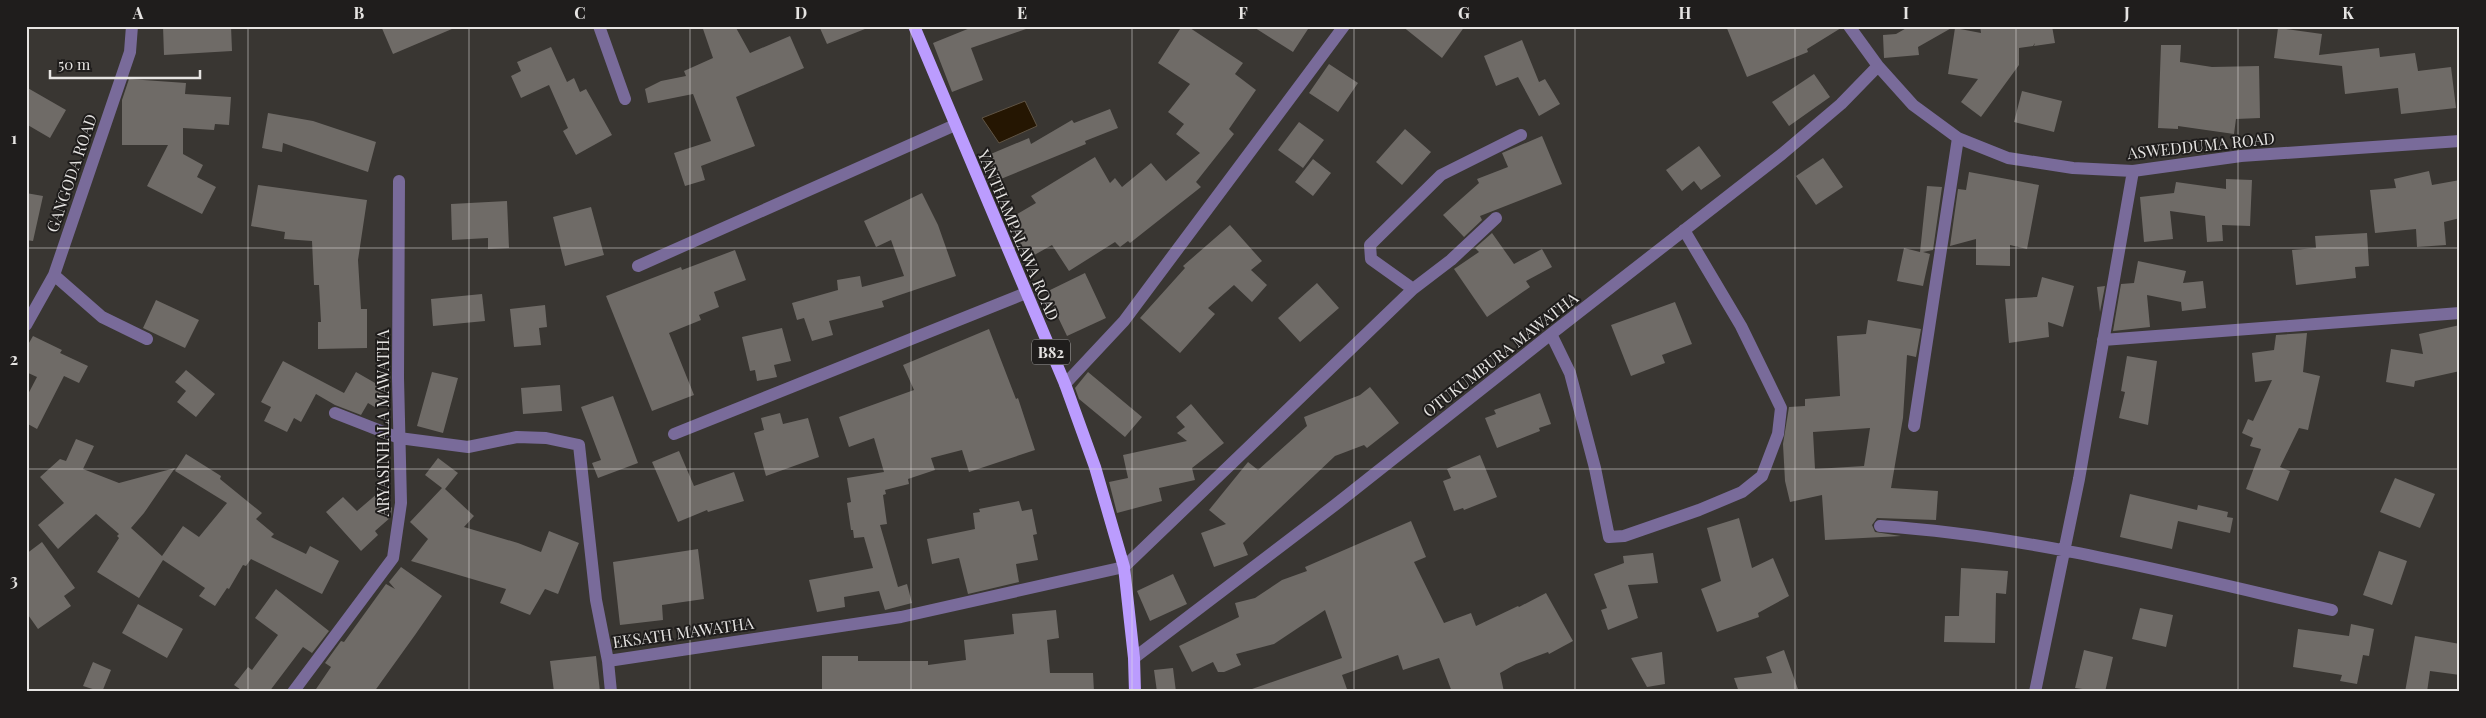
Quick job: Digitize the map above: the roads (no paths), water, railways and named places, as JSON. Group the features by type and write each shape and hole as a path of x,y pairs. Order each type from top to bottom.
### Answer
{"main road":[{"name":"YANTHAMPALAWA ROAD","path":"914,26 1065,384 1095,467 1124,567 1134,658 1135,692"}],"street":[{"name":"GANGODA ROAD","path":"26,325 54,275 130,52 132,26"},
{"path":"599,26 625,100"},
{"path":"1065,384 1124,321 1344,26"},
{"name":"ASWEDDUMA ROAD","path":"1849,26 1878,66 1913,105 1958,138 2008,158 2073,168 2133,171 2241,156 2460,141"},
{"name":"OTUKUMBURA MAWATHA","path":"1134,658 1335,506 1782,154 1841,104 1878,66"},
{"path":"638,266 955,125"},
{"path":"1413,289 1371,259 1370,245 1441,175 1522,135"},
{"path":"1914,426 1958,138"},
{"path":"2035,692 2064,550 2133,171"},
{"name":"ARYASINHALA MAWATHA","path":"294,692 394,558 402,504 399,438 399,181"},
{"path":"1124,567 1413,289 1451,260 1496,218"},
{"path":"1551,334 1570,373 1595,468 1609,537 1624,536 1699,510 1742,492 1762,476 1778,434 1781,408 1741,326 1684,230"},
{"path":"54,275 102,317 147,339"},
{"path":"674,434 1026,293"},
{"path":"2102,340 2460,313"},
{"path":"335,413 399,438"},
{"name":"EKSATH MAWATHA","path":"399,438 468,446 527,437 546,438 578,445 596,600 608,661 901,618 1124,567"},
{"path":"1880,526 1928,529 2064,550 2332,610"},
{"path":"608,661 611,692"}]}
